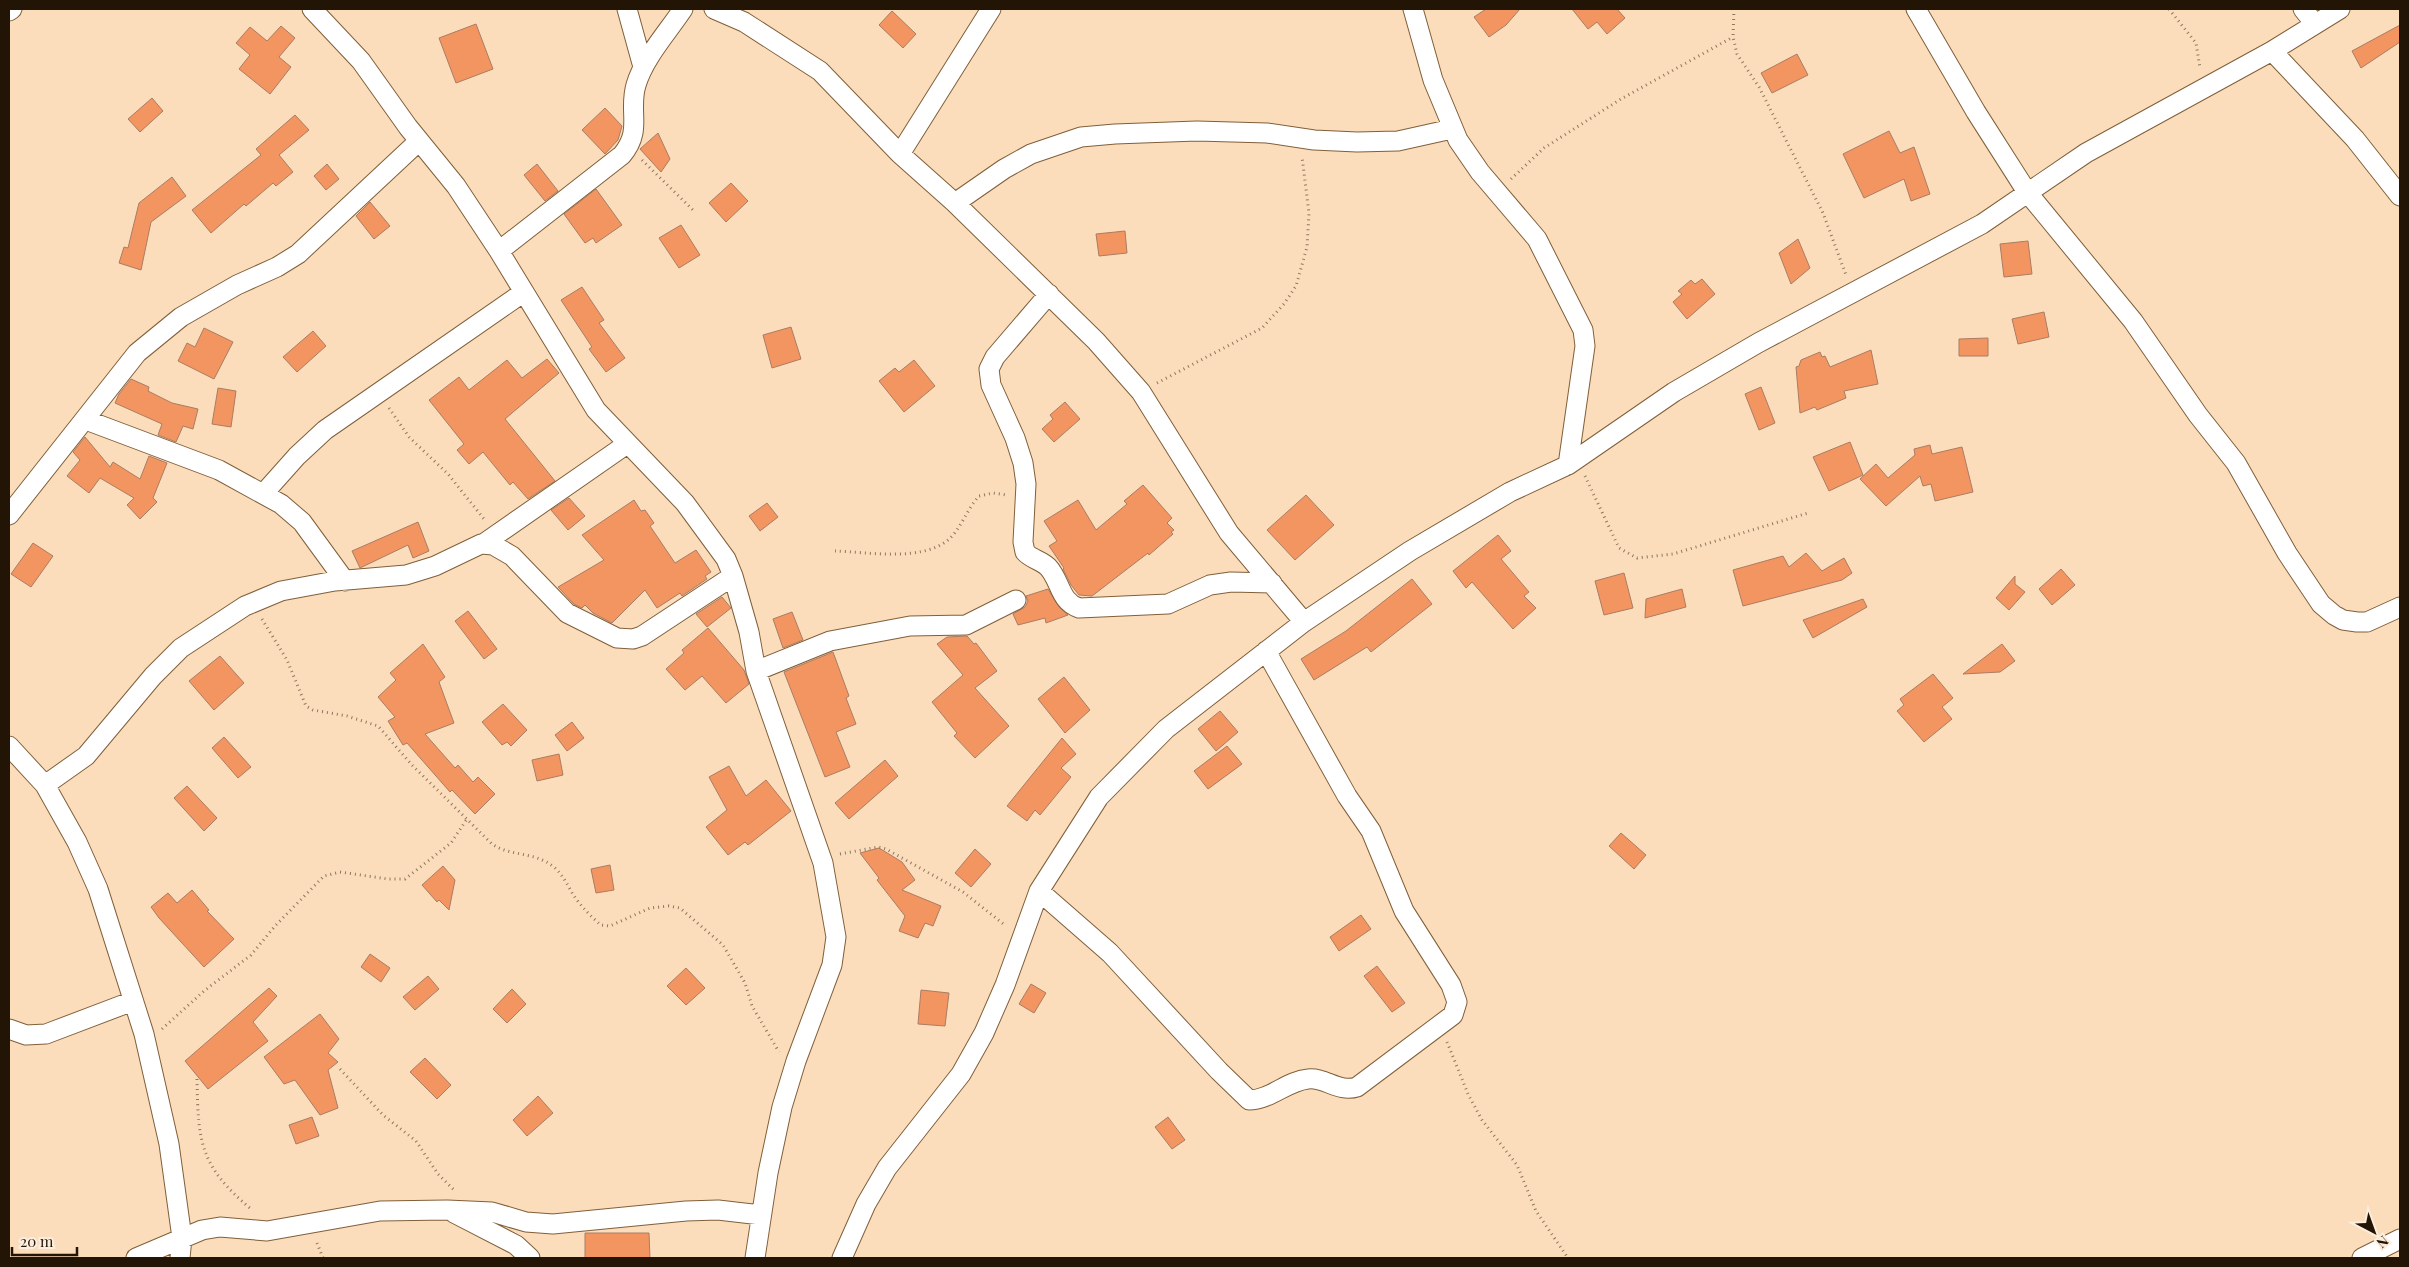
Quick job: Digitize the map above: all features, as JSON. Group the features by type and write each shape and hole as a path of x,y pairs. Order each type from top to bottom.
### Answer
{"street":[{"path":"312,9 361,61 419,140 456,186 499,251 596,410 685,503 706,528 726,559 733,576 749,632 756,671 821,858 832,906 836,937 832,966 792,1074 782,1107 754,1258"},
{"path":"627,9 643,67"},
{"path":"499,251 622,155 629,147 635,130 634,96 643,67 683,9"},
{"path":"714,9 744,22 820,71 900,154 955,203 1049,294 1142,392 1229,533 1304,622"},
{"path":"900,154 991,9"},
{"path":"1413,9 1434,80 1452,129 1480,172 1537,239 1583,330 1585,346 1573,462"},
{"path":"1916,9 1976,112 2027,192 2134,321 2198,415 2236,463 2287,553 2326,610 2343,620 2367,622 2400,606"},
{"path":"2303,9 2315,24"},
{"path":"842,1258 866,1204 887,1168 961,1074 979,1041 1005,985 1020,938 1039,890 1100,797 1124,770 1166,729 1304,622 1410,551 1510,492 1573,462 1674,392 1758,343 1982,224 2086,153 2272,51 2340,9"},
{"path":"2272,51 2355,139 2400,196"},
{"path":"955,203 1004,169 1031,154 1082,137 1115,134 1197,132 1267,133 1303,139 1357,142 1398,141 1452,129"},
{"path":"9,515 86,420 137,352 182,317 237,285 276,267 298,254 419,140"},
{"path":"264,494 297,456 325,430 524,292"},
{"path":"1049,294 995,357 989,369 991,385 1015,438 1023,464 1026,484 1023,542 1025,552 1047,566 1063,596 1073,606 1079,608 1168,604 1210,585 1231,582 1272,583"},
{"path":"86,420 219,470 264,494 302,522 345,581"},
{"path":"45,785 86,756 167,660 196,637 253,603 281,591 345,581 406,575 435,566 490,540 627,444"},
{"path":"490,540 493,545 512,556 567,613 624,639 642,636 733,576"},
{"path":"756,671 830,641 910,626 966,625 1016,600"},
{"path":"1039,890 1110,952 1219,1072 1250,1100 1262,1098 1308,1079 1343,1089 1357,1087 1454,1015 1457,1002 1451,985 1404,911 1371,831 1347,796 1266,652"},
{"path":"9,746 45,785 77,842 98,889 146,1043 169,1144 182,1238 180,1258"},
{"path":"9,1029 26,1035 46,1034 133,1001"},
{"path":"136,1258 202,1230 220,1227 255,1231 277,1230 361,1212 447,1210 492,1212 526,1222 553,1224 694,1211 718,1210 761,1215"},
{"path":"447,1210 516,1245 530,1258"},
{"path":"2362,1258 2400,1239"}],"path":[{"path":"1734,9 1733,37 1737,54 1758,87 1823,213 1853,294"},
{"path":"2169,9 2196,43 2203,89"},
{"path":"1497,192 1544,148 1621,99 1733,37"},
{"path":"1142,392 1181,369 1262,328 1288,298 1302,270 1307,247 1309,213 1302,162 1303,139"},
{"path":"629,147 695,212"},
{"path":"378,393 409,437 448,474 490,540"},
{"path":"1573,462 1619,548 1637,558 1673,554 1808,513"},
{"path":"835,551 896,554 923,552 948,540 979,496 993,493 1025,500"},
{"path":"253,603 287,660 306,706 313,710 346,716 378,726 412,765 496,847 529,854 554,867 575,896 601,925 610,926 650,908 670,906 680,908 723,945 745,983 752,1006 792,1074"},
{"path":"146,1043 204,991 251,955 275,926 324,876 340,872 388,879 405,878 451,843 467,819"},
{"path":"821,858 878,846 886,849 963,892 1020,938"},
{"path":"1441,1026 1468,1094 1482,1120 1516,1165 1536,1211 1568,1258"},
{"path":"340,1069 383,1115 416,1141 438,1174 474,1211"},
{"path":"197,1079 198,1118 203,1147 210,1165 249,1207 277,1230"}],"building":[{"path":"1486,9 1520,9 1506,25 1489,37 1474,17"},
{"path":"1572,9 1617,9 1625,18 1607,34 1597,22 1588,29"},
{"path":"892,11 916,34 903,48 879,25"},
{"path":"476,24 493,69 456,83 439,38"},
{"path":"2400,25 2400,42 2361,68 2352,51"},
{"path":"281,26 295,38 279,57 291,67 270,94 239,69 250,55 236,43 250,27 267,41"},
{"path":"1797,54 1808,75 1772,93 1761,73"},
{"path":"152,98 163,111 140,132 128,119"},
{"path":"605,108 622,126 618,140 605,154 582,130"},
{"path":"295,115 309,130 279,155 293,172 276,186 273,183 246,206 244,204 211,233 192,210 261,155 256,149"},
{"path":"1889,131 1900,153 1914,147 1930,194 1911,201 1904,179 1864,198 1843,154"},
{"path":"658,133 670,159 661,172 640,149"},
{"path":"327,164 339,179 326,190 314,176"},
{"path":"537,164 558,191 545,201 524,175"},
{"path":"172,177 186,196 151,222 141,270 119,263 124,247 128,248 139,203"},
{"path":"731,183 748,201 726,222 709,203"},
{"path":"596,189 622,225 596,243 593,238 585,243 564,214"},
{"path":"370,202 390,226 374,239 356,216"},
{"path":"681,225 700,255 679,268 659,238"},
{"path":"1125,231 1127,253 1099,256 1096,234"},
{"path":"1798,239 1810,268 1791,284 1779,253"},
{"path":"2028,241 2032,274 2004,277 2000,244"},
{"path":"1702,279 1715,294 1687,319 1673,302 1682,294 1678,291 1691,280 1695,284"},
{"path":"582,287 604,320 599,323 625,358 606,372 589,349 592,347 561,300"},
{"path":"2044,312 2049,337 2018,344 2012,319"},
{"path":"791,327 801,359 772,368 763,335"},
{"path":"204,328 233,342 214,379 178,361 187,343 195,347"},
{"path":"313,331 326,346 297,372 283,357"},
{"path":"1988,338 1988,356 1959,356 1959,339"},
{"path":"1871,350 1878,384 1844,391 1846,398 1817,410 1815,407 1800,413 1796,367 1799,366 1801,360 1820,352 1822,357 1825,356 1830,367"},
{"path":"547,359 559,373 505,419 555,481 528,499 513,482 510,485 483,452 469,464 457,450 464,444 429,400 459,377 469,390 507,360 522,378"},
{"path":"914,360 935,386 904,412 879,381 895,368 899,372"},
{"path":"131,379 149,387 148,391 172,403 198,409 193,429 183,426 176,442 158,435 162,424 115,403 119,394"},
{"path":"1761,387 1775,423 1759,430 1745,394"},
{"path":"218,388 236,391 231,427 212,424"},
{"path":"1065,402 1080,419 1054,442 1042,429 1053,419 1050,415"},
{"path":"85,437 110,467 113,462 140,479 149,456 167,463 153,498 157,502 140,519 127,505 134,498 100,478 89,493 67,476 80,460 73,452"},
{"path":"1850,442 1863,475 1829,491 1813,457"},
{"path":"1930,445 1932,454 1962,447 1973,492 1935,501 1931,484 1923,486 1920,476 1886,506 1860,479 1876,464 1888,478 1915,455 1914,449"},
{"path":"1143,485 1172,518 1167,523 1174,530 1171,532 1173,534 1149,555 1148,553 1092,596 1079,595 1071,585 1064,568 1049,546 1057,541 1044,521 1078,500 1096,530 1127,504 1124,501"},
{"path":"1306,495 1334,525 1295,560 1267,530"},
{"path":"569,498 585,516 568,530 551,510"},
{"path":"634,500 641,511 645,510 654,523 650,526 675,563 696,550 711,572 705,576 707,579 682,596 680,593 657,608 645,590 612,623 593,613 585,605 582,608 574,604 558,587 604,560 582,535"},
{"path":"767,503 778,517 760,531 749,516"},
{"path":"418,522 429,551 413,558 408,545 360,568 352,551"},
{"path":"1498,535 1511,551 1501,559 1529,592 1524,596 1536,608 1513,629 1472,582 1466,588 1453,571"},
{"path":"33,543 53,556 31,587 11,574"},
{"path":"1806,553 1822,571 1844,558 1852,573 1842,580 1743,606 1733,570 1783,556 1789,567"},
{"path":"2061,569 2075,585 2052,605 2039,589"},
{"path":"1624,573 1633,608 1604,615 1595,581"},
{"path":"2015,576 2015,584 2025,592 2009,610 1996,598"},
{"path":"1412,579 1432,604 1371,652 1367,647 1314,680 1301,659 1346,631"},
{"path":"1048,589 1059,607 1068,615 1046,623 1045,618 1018,625 1013,614 1025,607 1028,601 1026,596"},
{"path":"1682,589 1686,607 1645,618 1646,599"},
{"path":"722,597 731,608 707,627 696,614"},
{"path":"1863,599 1867,607 1813,638 1803,620"},
{"path":"468,611 497,649 484,659 455,621"},
{"path":"792,612 803,640 783,648 773,619"},
{"path":"708,628 744,670 749,684 726,703 702,676 685,690 666,669 684,653 682,650"},
{"path":"967,636 974,644 976,643 997,671 975,688 1009,726 975,758 954,736 957,733 932,702 963,675 937,644 947,637"},
{"path":"423,644 445,677 439,682 454,723 425,734 455,768 458,765 473,782 478,777 495,794 475,814 452,790 450,792 407,743 403,745 388,721 395,717 378,697 396,680 390,673"},
{"path":"2002,644 2015,661 2000,672 1963,674"},
{"path":"833,652 849,696 846,698 856,724 836,732 850,767 825,777 784,672"},
{"path":"220,656 244,683 214,710 189,681"},
{"path":"1933,674 1953,698 1942,707 1952,719 1924,742 1897,711 1904,705 1900,699"},
{"path":"1064,677 1090,710 1065,733 1038,699"},
{"path":"503,704 527,730 511,746 507,742 502,745 482,722"},
{"path":"1220,711 1238,732 1216,751 1198,729"},
{"path":"572,722 584,738 567,751 555,735"},
{"path":"224,737 251,767 238,778 212,748"},
{"path":"1062,738 1076,754 1061,768 1071,777 1040,815 1035,810 1027,821 1007,806"},
{"path":"1227,746 1242,764 1208,789 1194,771"},
{"path":"559,754 563,775 537,781 532,760"},
{"path":"885,760 898,776 849,819 835,803"},
{"path":"729,766 746,796 766,780 791,811 748,845 745,842 728,855 706,827 727,810 709,777"},
{"path":"187,786 217,818 204,831 174,798"},
{"path":"1621,833 1646,855 1634,869 1609,846"},
{"path":"879,848 902,862 915,880 902,890 941,906 933,926 925,923 918,938 899,931 905,916 877,880 879,878 860,853"},
{"path":"975,849 991,864 971,887 955,873"},
{"path":"610,865 614,890 596,893 591,869"},
{"path":"443,866 455,880 449,910 439,900 437,902 422,885"},
{"path":"192,890 209,910 207,911 234,939 204,967 151,907 168,893 177,903"},
{"path":"1361,915 1371,929 1339,951 1330,937"},
{"path":"370,954 390,968 381,982 361,967"},
{"path":"1377,966 1405,1003 1392,1012 1364,976"},
{"path":"686,968 705,988 686,1005 667,986"},
{"path":"428,976 439,989 415,1010 403,997"},
{"path":"1031,984 1046,993 1034,1013 1019,1004"},
{"path":"269,988 277,996 253,1022 268,1041 208,1089 185,1061"},
{"path":"512,989 526,1004 507,1023 493,1009"},
{"path":"921,990 949,993 945,1026 918,1024"},
{"path":"320,1014 339,1039 328,1053 338,1062 328,1070 338,1108 320,1115 295,1080 284,1084 264,1057"},
{"path":"425,1058 451,1085 437,1099 410,1072"},
{"path":"538,1096 553,1113 527,1136 513,1120"},
{"path":"312,1117 319,1136 296,1144 289,1125"},
{"path":"1168,1117 1185,1140 1172,1149 1155,1127"},
{"path":"585,1233 649,1233 650,1258 585,1258"}]}
